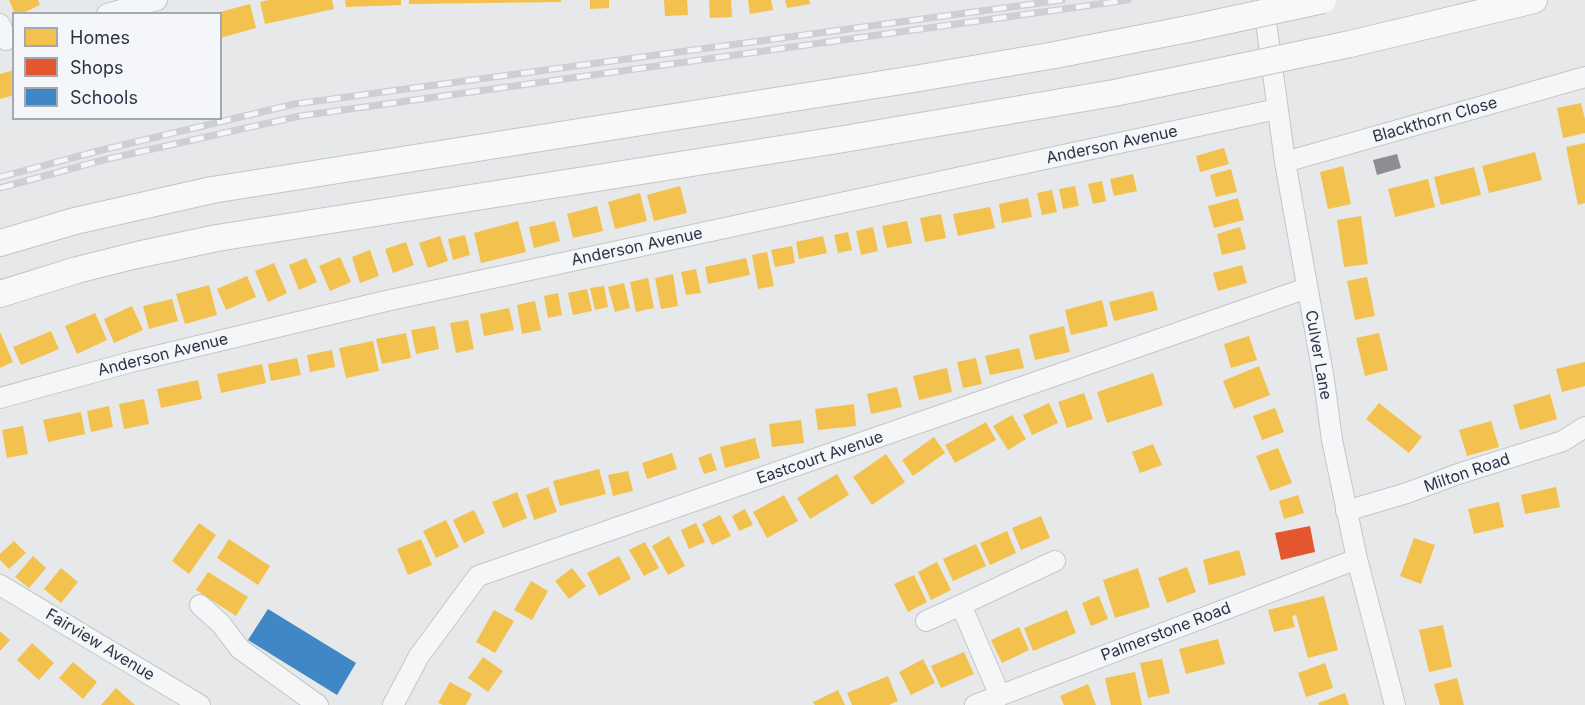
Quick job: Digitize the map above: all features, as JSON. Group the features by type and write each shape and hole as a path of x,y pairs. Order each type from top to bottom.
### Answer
{"main road":[{"path":"0,243 115,211 212,190 1055,55 1323,0"},
{"path":"0,294 107,262 217,238 1071,101 1350,44 1534,0"}],"street":[{"path":"114,12 157,0"},
{"name":"Culver Lane","path":"1263,0 1285,162 1324,380 1332,440 1357,559 1395,705"},
{"name":"Blackthorn Close","path":"1285,162 1585,77"},
{"name":"Anderson Avenue","path":"0,398 131,362 386,301 1277,109"},
{"name":"Eastcourt Avenue","path":"393,705 419,656 478,576 1307,288"},
{"name":"Milton Road","path":"1346,511 1563,441 1585,427"},
{"name":"Palmerstone Road","path":"975,705 1357,559"},
{"path":"926,621 1055,561"},
{"name":"Fairview Avenue","path":"0,585 200,705"},
{"path":"200,605 225,629 240,649 318,705"},
{"path":"961,605 1000,696"}],"building: Homes":[{"path":"9,0 38,0 40,5 25,12 14,12"},
{"path":"332,0 334,9 265,24 260,2"},
{"path":"345,0 401,0 401,5 346,7"},
{"path":"409,0 561,0 561,2 409,4"},
{"path":"590,0 609,0 609,8 590,9"},
{"path":"664,0 687,0 688,15 665,16"},
{"path":"709,0 731,0 732,17 710,18"},
{"path":"748,0 771,0 773,10 750,14"},
{"path":"785,0 809,0 810,4 787,8"},
{"path":"250,4 256,28 222,37 222,12 220,12"},
{"path":"12,71 12,96 0,99 0,74"},
{"path":"1581,103 1585,119 1585,133 1563,138 1557,108"},
{"path":"1585,143 1585,203 1578,205 1566,147"},
{"path":"1224,148 1229,164 1200,172 1196,156"},
{"path":"1535,152 1542,180 1489,193 1482,166"},
{"path":"1343,166 1351,204 1328,209 1320,172"},
{"path":"1474,167 1481,195 1441,205 1434,177"},
{"path":"1231,169 1237,192 1216,197 1210,175"},
{"path":"1133,174 1137,191 1114,196 1110,179"},
{"path":"1428,179 1435,207 1395,217 1388,189"},
{"path":"1102,181 1106,201 1093,204 1088,184"},
{"path":"680,186 687,213 654,221 647,195"},
{"path":"1075,186 1079,206 1063,209 1059,189"},
{"path":"1052,190 1057,212 1042,215 1037,193"},
{"path":"640,193 647,221 615,229 608,202"},
{"path":"1028,198 1032,217 1002,223 999,204"},
{"path":"1238,198 1244,220 1214,228 1208,206"},
{"path":"597,206 603,231 573,238 567,214"},
{"path":"990,207 995,228 958,236 953,214"},
{"path":"941,214 946,238 925,242 920,218"},
{"path":"1361,216 1368,264 1344,267 1337,220"},
{"path":"518,221 526,252 481,263 474,233"},
{"path":"555,221 560,241 534,248 529,227"},
{"path":"907,221 912,243 887,248 882,226"},
{"path":"873,227 878,251 861,255 856,231"},
{"path":"1240,227 1246,249 1222,255 1217,234"},
{"path":"848,232 852,250 838,253 834,235"},
{"path":"465,235 470,255 453,260 448,239"},
{"path":"440,236 448,261 428,268 419,243"},
{"path":"823,236 827,253 799,259 796,242"},
{"path":"406,242 414,265 393,273 385,249"},
{"path":"792,246 795,263 775,267 771,250"},
{"path":"370,250 379,276 360,283 352,257"},
{"path":"767,252 774,286 758,289 752,255"},
{"path":"340,257 351,282 330,291 319,266"},
{"path":"306,258 317,282 299,290 289,265"},
{"path":"746,258 750,275 708,284 705,267"},
{"path":"274,263 287,293 268,302 255,271"},
{"path":"1242,265 1247,283 1218,291 1213,273"},
{"path":"696,269 701,293 686,295 681,272"},
{"path":"673,274 678,306 661,309 655,278"},
{"path":"247,276 256,297 226,310 217,289"},
{"path":"1367,277 1375,316 1355,320 1347,281"},
{"path":"648,278 654,308 636,312 630,282"},
{"path":"624,283 630,308 615,312 608,287"},
{"path":"209,285 217,315 185,324 176,294"},
{"path":"604,286 608,307 595,310 590,288"},
{"path":"587,289 592,311 573,315 568,293"},
{"path":"1153,291 1158,310 1114,321 1109,302"},
{"path":"558,293 562,315 548,318 544,296"},
{"path":"172,299 178,321 149,329 143,306"},
{"path":"1102,300 1108,326 1071,335 1065,310"},
{"path":"535,301 541,330 522,334 517,305"},
{"path":"132,306 143,330 114,343 104,319"},
{"path":"509,308 514,330 484,336 480,314"},
{"path":"95,313 107,340 77,354 65,326"},
{"path":"468,320 474,349 456,353 450,323"},
{"path":"435,326 439,349 416,354 411,330"},
{"path":"1064,326 1070,352 1035,360 1029,335"},
{"path":"51,331 59,349 21,365 13,347"},
{"path":"0,332 13,362 0,368"},
{"path":"406,333 411,358 382,364 376,339"},
{"path":"1379,333 1388,370 1365,376 1356,338"},
{"path":"1249,336 1257,360 1231,368 1224,344"},
{"path":"373,341 379,371 346,378 339,348"},
{"path":"1019,348 1024,368 990,375 985,356"},
{"path":"332,350 335,367 310,372 307,355"},
{"path":"297,358 301,375 271,381 268,364"},
{"path":"976,358 982,384 963,388 957,362"},
{"path":"1585,362 1585,386 1562,392 1556,369"},
{"path":"262,364 266,383 221,393 217,374"},
{"path":"1259,366 1270,395 1234,409 1223,381"},
{"path":"947,368 952,392 919,400 913,376"},
{"path":"1153,373 1163,405 1107,423 1097,392"},
{"path":"198,380 202,399 161,408 157,389"},
{"path":"897,387 902,407 871,414 867,394"},
{"path":"1084,393 1093,419 1067,428 1058,402"},
{"path":"1550,394 1557,419 1520,430 1513,405"},
{"path":"144,399 149,424 124,429 119,404"},
{"path":"1049,403 1058,423 1032,435 1023,415"},
{"path":"1379,403 1422,437 1409,453 1366,419"},
{"path":"854,404 856,426 818,430 815,409"},
{"path":"109,406 113,427 91,432 87,411"},
{"path":"1275,408 1284,432 1262,440 1253,416"},
{"path":"81,412 85,434 48,442 43,420"},
{"path":"1012,415 1026,439 1008,450 993,426"},
{"path":"801,420 804,443 772,447 769,424"},
{"path":"1491,421 1499,447 1467,456 1459,430"},
{"path":"986,422 996,440 955,463 945,445"},
{"path":"23,426 28,454 7,458 2,430"},
{"path":"934,437 945,453 913,476 902,460"},
{"path":"755,438 760,458 725,468 720,447"},
{"path":"1153,444 1162,465 1140,473 1132,452"},
{"path":"1278,448 1292,483 1270,491 1256,456"},
{"path":"672,453 677,469 647,479 642,463"},
{"path":"711,453 717,470 704,474 698,458"},
{"path":"886,454 905,482 872,505 853,477"},
{"path":"599,469 606,494 560,506 553,481"},
{"path":"628,471 633,491 613,496 608,475"},
{"path":"837,474 849,495 810,519 797,498"},
{"path":"548,487 557,512 534,520 526,495"},
{"path":"1556,487 1560,507 1525,514 1521,495"},
{"path":"517,492 527,518 503,528 492,502"},
{"path":"784,495 798,521 767,538 753,512"},
{"path":"1298,495 1304,513 1284,519 1279,501"},
{"path":"1499,502 1504,527 1474,534 1468,509"},
{"path":"745,509 753,525 739,531 732,516"},
{"path":"474,510 485,533 464,543 453,520"},
{"path":"720,515 731,536 712,545 702,524"},
{"path":"1041,516 1050,538 1021,550 1012,528"},
{"path":"446,520 459,547 436,558 423,531"},
{"path":"199,523 216,535 189,574 172,561"},
{"path":"696,523 705,542 689,549 681,530"},
{"path":"1007,531 1016,553 990,565 980,543"},
{"path":"669,536 685,566 668,575 652,546"},
{"path":"1414,538 1435,545 1421,584 1400,576"},
{"path":"229,539 270,566 258,585 217,558"},
{"path":"421,539 432,565 408,575 397,549"},
{"path":"14,541 26,553 9,569 0,560 0,554"},
{"path":"645,542 659,568 644,576 629,550"},
{"path":"976,544 986,566 953,581 943,559"},
{"path":"1239,550 1246,575 1209,585 1203,560"},
{"path":"33,556 46,568 29,588 15,577"},
{"path":"619,556 631,579 599,596 587,573"},
{"path":"937,562 951,590 931,600 918,572"},
{"path":"1187,567 1196,592 1167,603 1158,578"},
{"path":"61,568 78,582 61,603 44,589"},
{"path":"572,568 586,586 569,599 555,581"},
{"path":"1138,568 1150,607 1115,618 1103,580"},
{"path":"208,572 248,597 236,616 196,590"},
{"path":"914,575 927,602 908,612 894,584"},
{"path":"531,581 548,591 532,620 514,610"},
{"path":"1099,596 1108,619 1091,626 1082,603"},
{"path":"1324,596 1338,650 1308,658 1296,615 1292,616 1295,627 1274,632 1268,610"},
{"path":"494,610 514,621 495,653 476,642"},
{"path":"1067,610 1076,633 1033,651 1024,628"},
{"path":"1443,625 1452,667 1429,672 1419,630"},
{"path":"1019,627 1029,650 1002,663 991,640"},
{"path":"0,631 10,640 0,651"},
{"path":"1218,639 1225,664 1186,674 1179,649"},
{"path":"32,643 54,663 39,680 17,660"},
{"path":"964,652 974,674 941,688 931,666"},
{"path":"483,657 503,671 488,692 468,678"},
{"path":"923,659 935,683 911,695 899,672"},
{"path":"1162,659 1170,693 1148,698 1140,663"},
{"path":"73,662 97,682 83,699 59,678"},
{"path":"1325,663 1333,688 1306,697 1298,673"},
{"path":"1135,672 1142,705 1111,705 1105,678"},
{"path":"888,676 898,701 889,705 852,705 847,693"},
{"path":"1457,678 1464,705 1440,705 1434,684"},
{"path":"450,682 472,694 466,705 438,703"},
{"path":"1088,684 1096,705 1064,705 1060,696"},
{"path":"116,688 127,698 135,705 101,705"},
{"path":"838,690 845,705 815,705 813,702"},
{"path":"1345,693 1349,705 1319,705 1318,703"}],"building: Shops":[{"path":"1310,526 1315,552 1281,560 1275,533"}],"building: Schools":[{"path":"268,609 356,663 337,695 248,640"}],"building: Industry":[{"path":"1397,154 1401,168 1377,175 1373,160"}],"railway":[{"path":"0,177 295,104 1062,0"},
{"path":"0,188 103,160 300,116 1128,0"}]}
